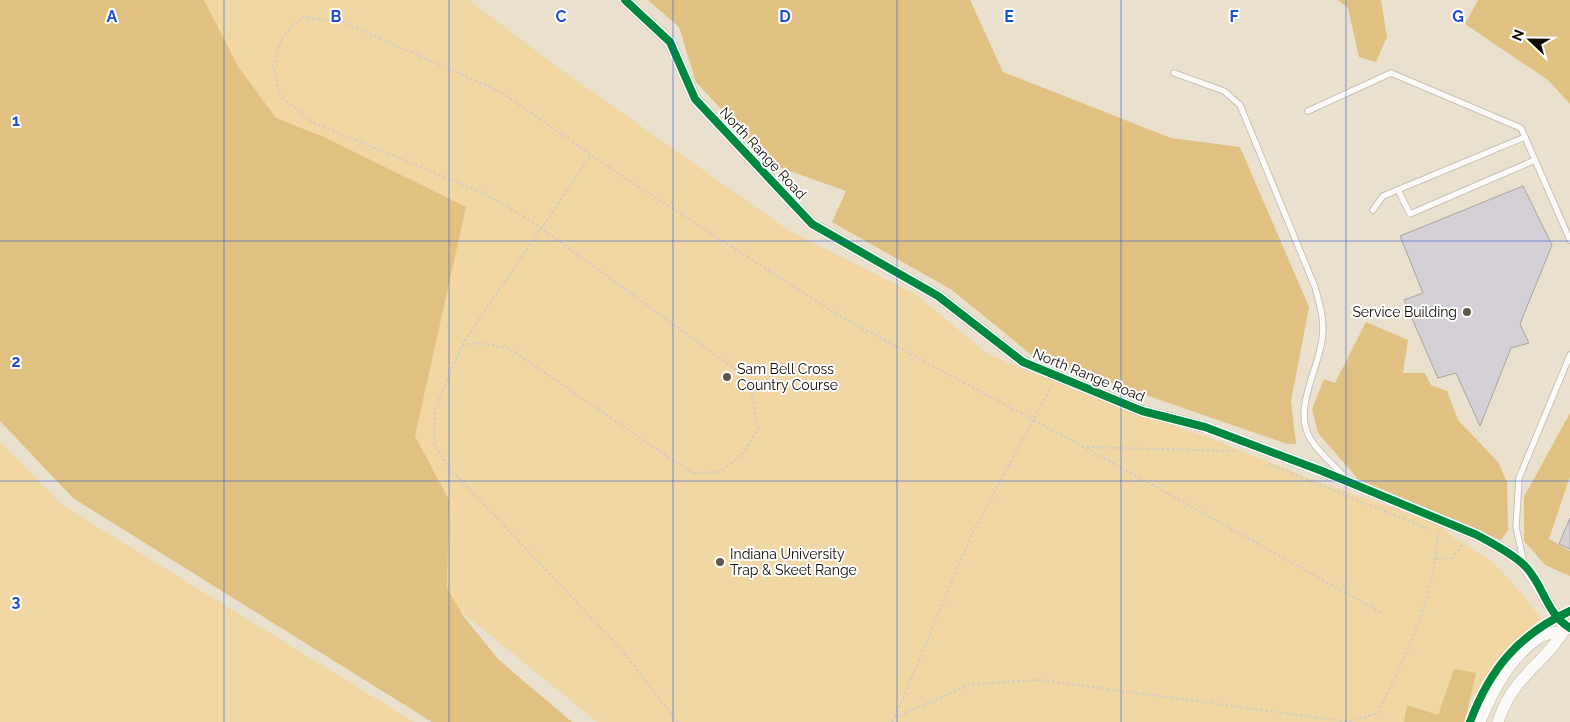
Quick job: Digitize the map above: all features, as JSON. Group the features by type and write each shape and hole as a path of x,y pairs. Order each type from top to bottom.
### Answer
{"street":[{"name":"North Range Road","path":"625,0 670,42 696,99 812,224 938,296 1023,362 1142,411 1205,427 1352,484 1472,534 1500,548 1525,566 1557,618 1568,629"},
{"path":"1480,722 1501,678 1520,657 1541,637 1568,629"},
{"path":"1498,722 1516,684 1553,648 1568,629"}],"lane":[{"path":"1174,73 1224,91 1240,105 1315,287 1323,318 1322,340 1317,365 1305,406 1306,426 1311,439 1352,484"},
{"path":"1308,111 1392,73 1521,128 1570,240"},
{"path":"1373,210 1383,196 1525,137"},
{"path":"1398,190 1410,214 1535,160"},
{"path":"1525,566 1516,527 1519,478 1570,355"}],"path":[{"path":"462,345 480,343 508,348 692,473 720,472 743,453 758,429 752,394 739,372 541,228 483,193 312,122 280,96 273,66 282,37 302,17 343,22 501,92 591,155 836,314 1084,447 1384,614"},
{"path":"591,155 462,345 435,410 434,445 453,472 620,648 678,722"},
{"path":"892,722 971,536 1057,376"},
{"path":"1084,447 1236,451"},
{"path":"894,718 971,684 1041,680 1349,722 1378,713 1414,639 1436,559 1438,532 1264,462"},
{"path":"1436,559 1452,558 1472,534"}],"shaded area":[{"path":"0,0 204,0 239,68 276,118 326,138 466,207 415,436 449,500 447,588 464,617 499,660 572,722 432,722 73,498 0,421"},
{"name":"Sam Bell Cross Country Course","path":"195,0 469,0 556,66 788,230 915,294 988,354 1029,372 1065,383 1158,421 1205,436 1306,477 1438,524 1495,565 1541,618 1499,659 1461,714 1460,722 597,722 431,587 259,115"},
{"path":"648,0 970,0 1003,72 1171,138 1240,147 1309,307 1291,401 1296,444 1287,444 1033,356 952,290 832,222 846,191 773,165 696,82 679,27"},
{"path":"1338,0 1381,0 1387,37 1376,62 1359,57 1348,8"},
{"path":"1478,0 1570,0 1570,104 1548,80 1465,24"},
{"path":"1366,322 1408,340 1403,373 1425,373 1431,385 1447,391 1458,420 1498,462 1507,482 1508,530 1501,540 1358,479 1318,433 1312,409 1324,379 1335,383"},
{"path":"1570,413 1570,476 1549,539 1570,551 1570,576 1545,565 1524,541 1524,497"},
{"path":"0,441 62,505 414,722 0,722"},
{"path":"1454,669 1476,673 1465,722 1404,722 1407,705 1438,715"}],"building":[{"name":"Service Building","path":"1523,186 1552,245 1520,324 1529,343 1511,348 1480,426 1456,373 1438,378 1404,300 1423,293 1400,236"},
{"path":"1570,518 1570,549 1559,544"}],"cycle path":[{"path":"625,0 670,42 695,99 812,224 938,296 1023,362 1142,411 1205,427 1322,471 1477,535 1519,560 1536,580 1555,615 1570,628"},
{"path":"1470,722 1487,686 1508,656 1535,631 1570,611"}],"place":[{"name":"Service Building","path":"1467,312"},
{"name":"Sam Bell Cross Country Course","path":"727,377"},
{"name":"Indiana University Trap & Skeet Range","path":"720,562"}]}
